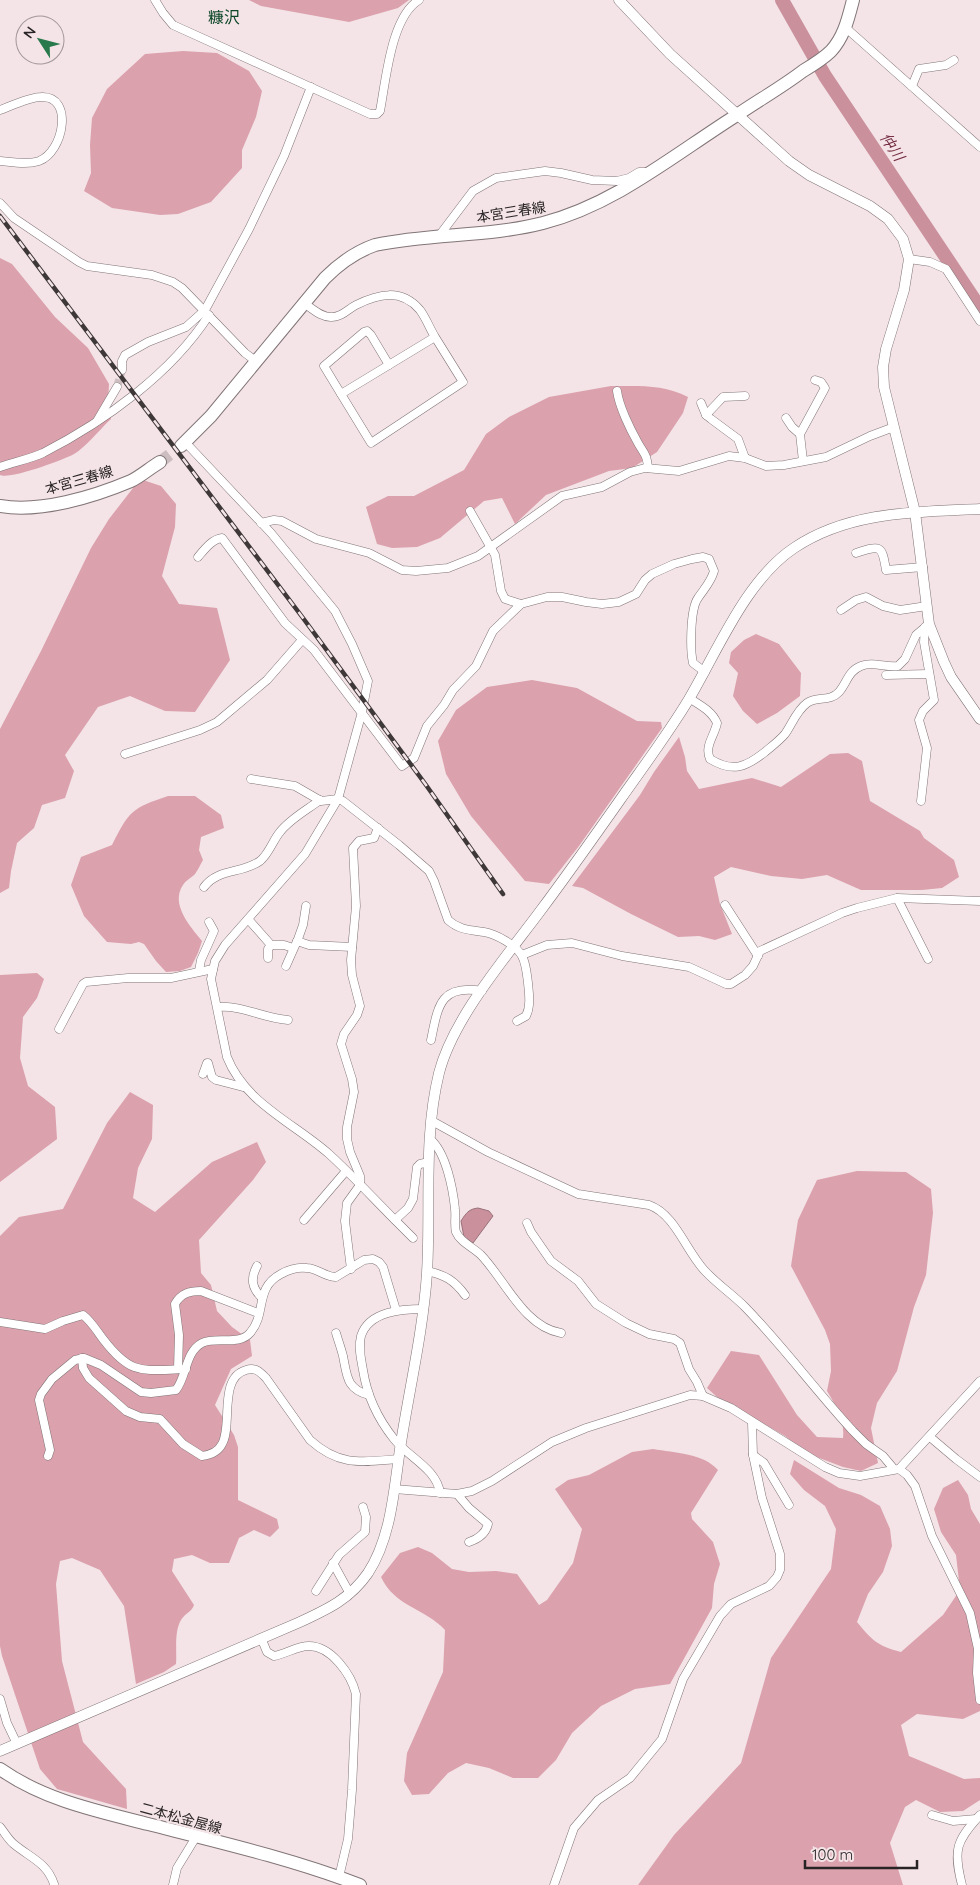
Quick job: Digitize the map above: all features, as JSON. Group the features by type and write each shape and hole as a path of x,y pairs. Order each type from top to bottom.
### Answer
{"main road":[{"name":"本宮三春線","path":"184,445 257,362 333,269 342,261 364,249 387,242 527,226 586,209 649,173 826,56 846,28 853,0"},
{"name":"本宮三春線","path":"0,506 18,508 39,507 82,498 132,480 160,462"},
{"name":"二本松金屋線","path":"0,1769 41,1794 78,1806 339,1877 360,1885"}],"street":[{"path":"154,0 173,25 370,114 377,114 380,111 398,26 409,9 419,0"},
{"path":"619,0 670,54 789,161 809,175 870,206 888,219 902,238 909,259 904,290 886,348 883,367 884,387 915,512 927,606 927,625 924,642 934,700 919,720 927,748 921,800"},
{"path":"846,28 980,148"},
{"path":"912,86 919,69 946,65 954,60"},
{"path":"0,467 43,453 96,423 145,386 200,330 284,156 311,87"},
{"path":"0,110 41,96 55,101 59,106 62,119 59,139 54,149 40,161 28,163 0,161"},
{"path":"439,236 473,191 496,178 545,172 592,180 617,181 629,178 639,172 649,173"},
{"path":"0,203 14,218 87,266 143,272 162,278 182,288 257,362"},
{"path":"909,259 930,262 946,270 980,321"},
{"path":"305,304 320,315 334,317 340,316 354,306 380,294 408,300 420,310 463,382 371,443 324,366 366,331 371,335 389,365"},
{"path":"122,370 122,361 125,355 148,342 186,327 207,313"},
{"path":"341,394 436,337"},
{"path":"803,461 800,434 825,388 821,382 815,380"},
{"path":"96,423 117,387"},
{"path":"617,391 619,405 639,445 645,451 648,458 648,468"},
{"path":"706,415 723,397 745,396"},
{"path":"701,403 706,415 738,439 745,458"},
{"path":"786,418 800,434"},
{"path":"261,523 274,520 282,521 316,539 369,553 402,570 416,571 448,568 478,556 562,496 602,487 630,472 648,468 679,471 729,456 745,458 766,466 784,465 826,457 894,427"},
{"path":"184,445 261,523 335,611 368,682 362,712 338,799 305,854 220,951 213,969 211,978 228,1057 231,1067 243,1086 273,1112 328,1153 413,1238"},
{"path":"0,1751 262,1640 332,1607 350,1594 368,1572 376,1559 389,1517 419,1344 427,1271 429,1162 432,1121 438,1077 457,1029 482,991 653,753 705,672 746,600 769,569 792,550 817,534 872,516 980,509"},
{"path":"470,511 497,560 501,591 505,599 521,604"},
{"path":"198,557 217,538 222,538 285,623 311,646 402,766 414,758 427,726 444,706 453,690 476,666 494,631 521,604 547,597 562,597 602,604 619,602 636,594 645,580 652,574 674,564 703,557 709,559 714,571 708,584 697,599 690,638 693,663 705,672"},
{"path":"856,553 872,548 880,549 884,552 886,570 923,568"},
{"path":"841,610 856,600 866,597 883,606 900,610 927,606"},
{"path":"689,698 710,713 717,723 708,746 710,759 728,767 748,765 779,741 808,702 833,697 839,692 847,677 860,666 875,664 887,667 898,666 905,659 916,634 927,625"},
{"path":"927,625 951,677 980,720"},
{"path":"125,754 200,730 217,722 267,680 302,640"},
{"path":"886,675 929,674"},
{"path":"251,779 295,786 320,800 338,799 378,828 428,871 434,881 448,920 469,930 492,934 506,941 522,955 528,981 530,1004 526,1016 517,1021"},
{"path":"204,887 217,875 260,862 281,830 320,800"},
{"path":"351,1269 344,1221 347,1203 360,1185 360,1176 347,1139 347,1128 354,1092 341,1044 344,1034 357,1015 360,1006 352,975 352,947 356,906 353,848 359,841 370,840 376,836 378,828"},
{"path":"522,955 547,945 572,943 622,956 689,967 726,984 731,984 745,975 763,950 842,913 897,898 980,901"},
{"path":"897,898 928,959"},
{"path":"725,905 758,956"},
{"path":"286,966 303,925 306,906"},
{"path":"248,919 271,945 309,944 352,947"},
{"path":"199,971 201,960 214,931 209,922"},
{"path":"268,958 268,950 271,945"},
{"path":"59,1029 83,984 86,982 128,978 172,978 213,969"},
{"path":"431,1040 436,1014 443,998 449,994 469,989 482,991"},
{"path":"218,1007 231,1006 272,1018 288,1020"},
{"path":"203,1074 208,1062 212,1077 216,1080 243,1086"},
{"path":"432,1121 488,1152 578,1194 649,1205 659,1210 676,1228 689,1251 704,1270 745,1307 853,1432 896,1469 907,1475 915,1486 932,1536 970,1613 978,1649 977,1673 980,1700"},
{"path":"430,1139 435,1143 443,1156 454,1202 458,1237 482,1256 528,1314 540,1325 562,1334"},
{"path":"395,1220 408,1208 413,1199 417,1167 420,1164 429,1162"},
{"path":"304,1220 346,1172"},
{"path":"527,1223 551,1261 578,1281 596,1304 626,1323 649,1334 680,1343 689,1369 698,1382 703,1396"},
{"path":"0,1322 44,1329 82,1315 89,1320 116,1355 132,1366 154,1371 182,1369 201,1344 212,1340 242,1339 254,1327 266,1285 272,1278 291,1269 308,1267 330,1277 339,1276 373,1258 383,1267 396,1310"},
{"path":"257,1266 252,1277 254,1289 262,1298"},
{"path":"427,1271 447,1276 458,1285 465,1295"},
{"path":"48,1456 50,1450 40,1405 41,1394 64,1368 75,1360 82,1358 101,1364 138,1391 144,1393 176,1390 182,1383 182,1369 175,1304 182,1295 187,1292 201,1291 258,1313"},
{"path":"424,1309 396,1310 382,1315 372,1322 362,1335 360,1355 368,1395 385,1426 400,1446 436,1478 440,1493"},
{"path":"336,1333 348,1378 357,1391 368,1395"},
{"path":"82,1358 83,1368 89,1378 126,1411 140,1417 162,1420 183,1444 202,1456 212,1454 221,1446 226,1433 227,1400 230,1387 240,1373 252,1369 258,1370 266,1378 310,1440 319,1447 347,1461 399,1459"},
{"path":"394,1489 457,1494 472,1491 552,1442 586,1428 683,1396 696,1395 703,1396 730,1408 825,1468 839,1473 860,1476 882,1473 896,1469 930,1437 980,1381"},
{"path":"554,1885 574,1828 598,1800 630,1778 662,1739 683,1679 720,1616 731,1604 769,1586 780,1570 780,1554 762,1498 753,1455 752,1422"},
{"path":"930,1437 980,1477"},
{"path":"753,1455 764,1463 789,1506"},
{"path":"457,1494 469,1508 488,1524 480,1537 470,1542"},
{"path":"316,1591 333,1563 346,1547 365,1532 366,1517 364,1507"},
{"path":"333,1563 350,1594"},
{"path":"262,1640 267,1652 274,1656 308,1646 324,1649 339,1663 354,1686 356,1694 352,1790 348,1839 339,1877"},
{"path":"0,1699 7,1723 17,1744"},
{"path":"932,1815 953,1822 978,1817"},
{"path":"962,1885 958,1868 958,1845 963,1834 978,1817"},
{"path":"0,1827 14,1845 46,1868 54,1884"},
{"path":"173,1885 177,1868 196,1837"}],"shaded area":[{"path":"249,0 409,0 398,8 349,22 261,6"},
{"path":"183,51 217,53 249,71 262,91 256,117 242,150 242,168 211,202 178,214 160,215 112,208 84,191 91,173 90,145 92,118 107,89 145,54"},
{"path":"0,258 12,264 55,317 88,348 109,384 108,402 111,419 88,443 74,454 36,469 5,476 0,475"},
{"path":"611,386 660,388 688,397 683,413 657,452 632,468 609,471 546,495 515,524 502,498 484,501 440,538 417,547 392,548 377,544 366,507 388,496 414,496 464,470 486,434 509,417 549,397"},
{"path":"140,479 161,486 176,504 175,527 162,576 179,604 217,608 230,660 195,712 165,711 130,696 98,707 65,755 74,771 65,798 42,805 34,828 17,843 9,888 0,893 0,729 41,651 91,548 109,519"},
{"path":"756,634 779,644 801,673 800,696 777,713 757,724 743,711 733,696 738,673 729,663 731,652 744,640"},
{"path":"532,680 577,688 637,721 661,722 662,728 579,846 549,884 525,881 471,816 446,774 438,741 456,710 487,687"},
{"path":"679,737 687,771 699,789 752,778 781,787 830,754 848,753 862,761 870,801 920,831 924,838 954,860 959,877 942,888 922,890 861,890 827,875 802,879 771,876 731,867 714,877 720,904 732,934 715,940 699,936 678,937 583,888 572,886 640,795"},
{"path":"168,796 195,796 221,815 224,828 201,837 199,850 203,860 195,874 184,883 180,892 179,900 183,914 202,941 198,953 191,967 180,971 166,972 144,944 139,942 131,944 107,942 84,916 71,885 81,857 112,845 133,812 146,804"},
{"path":"37,973 44,979 37,998 23,1017 20,1058 28,1086 55,1107 57,1139 0,1182 0,975"},
{"path":"130,1092 153,1105 152,1139 138,1168 133,1198 155,1212 212,1162 257,1142 266,1162 253,1180 199,1240 201,1273 211,1285 217,1311 232,1327 250,1340 252,1356 231,1369 215,1405 234,1435 238,1447 238,1500 277,1519 279,1528 270,1537 254,1530 239,1538 229,1563 210,1563 192,1555 174,1559 172,1571 194,1605 179,1625 176,1664 164,1672 136,1684 124,1606 100,1570 72,1558 60,1561 56,1584 62,1661 83,1742 126,1789 127,1809 57,1789 40,1769 2,1656 0,1646 0,1236 19,1217 63,1209 107,1123"},
{"path":"857,1171 906,1172 931,1189 933,1213 926,1275 914,1307 897,1371 877,1403 871,1428 878,1463 861,1471 843,1467 814,1456 785,1436 717,1397 707,1388 731,1351 759,1355 797,1415 817,1437 843,1438 841,1419 827,1391 831,1371 830,1344 825,1330 791,1266 798,1220 817,1180"},
{"path":"478,1208 489,1211 493,1216 473,1243 464,1237 461,1221 468,1212"},
{"path":"653,1449 697,1457 712,1464 718,1470 691,1513 692,1519 713,1542 720,1564 714,1584 712,1608 670,1684 635,1689 601,1706 572,1733 556,1760 538,1778 513,1778 489,1768 466,1763 448,1773 429,1794 412,1795 404,1781 407,1753 443,1672 445,1630 429,1617 394,1595 381,1577 400,1553 418,1547 432,1553 452,1569 469,1572 496,1571 517,1574 539,1605 547,1600 573,1563 582,1529 555,1489 568,1480 589,1475 632,1452"},
{"path":"794,1460 839,1488 861,1495 880,1506 890,1529 892,1546 883,1572 868,1594 857,1622 876,1642 901,1652 943,1615 960,1590 956,1555 941,1532 934,1509 943,1488 958,1480 968,1495 971,1509 980,1524 980,1711 963,1719 917,1714 901,1725 909,1756 964,1779 980,1778 980,1800 963,1811 940,1812 916,1800 905,1807 890,1843 903,1885 638,1885 674,1835 741,1763 771,1658 831,1569 836,1529 825,1506 804,1490 790,1474"}],"waterway":[{"name":"仲川","path":"782,0 825,76 980,308"}],"tunnel":[{"path":"117,387 122,370"},
{"path":"160,462 181,446"}],"railway":[{"path":"0,216 303,618 426,785 503,894"}],"district":[{"name":"糠沢","path":"224,17"}]}
